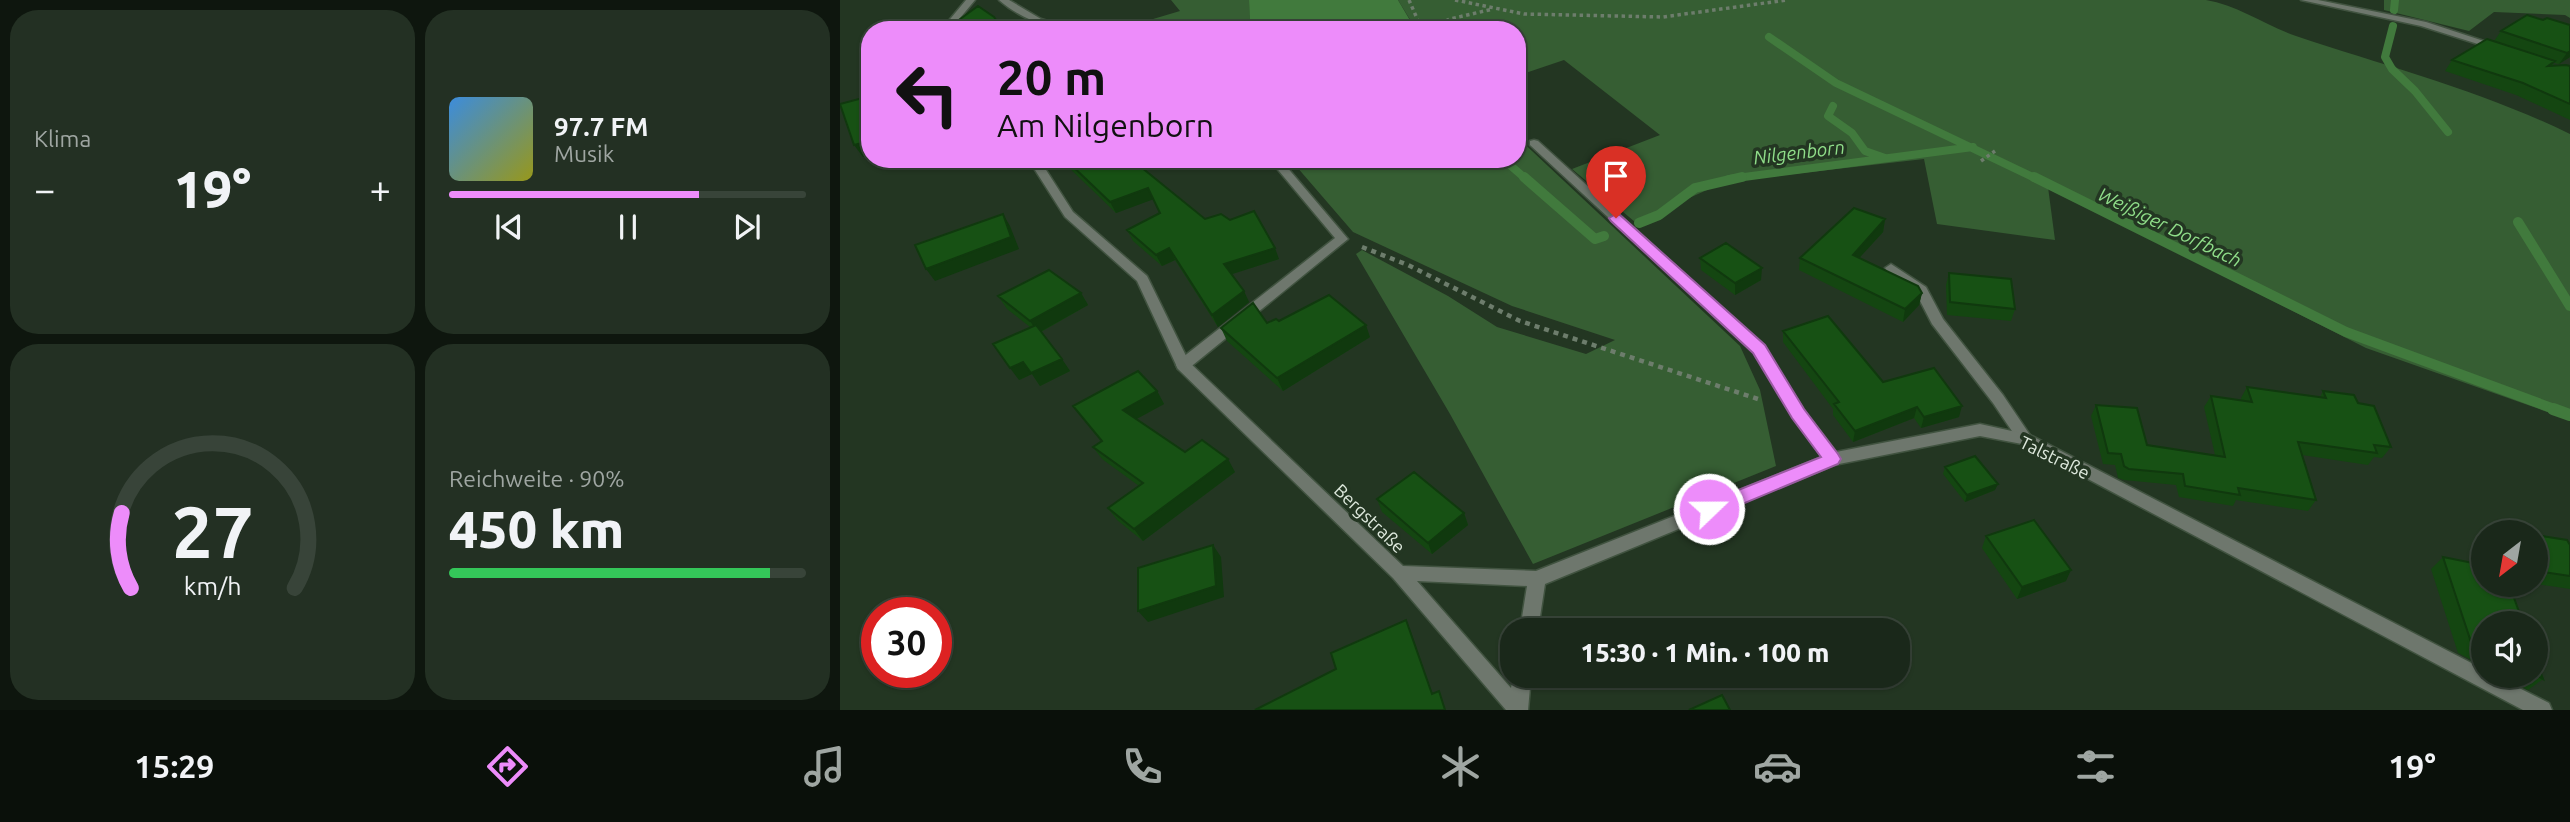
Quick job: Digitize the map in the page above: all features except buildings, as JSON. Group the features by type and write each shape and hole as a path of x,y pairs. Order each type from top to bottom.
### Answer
{"street":[{"path":"953,21 971,0"},
{"path":"1003,0 1038,21"},
{"path":"2305,0 2423,24 2512,52"},
{"path":"1534,144 1759,349 1798,413 1832,459"},
{"name":"Bergstraße","path":"1039,168 1069,214 1142,279 1183,366 1399,573 1517,710"},
{"path":"1183,366 1342,239 1282,168"},
{"path":"1891,268 1921,290 1937,321 1998,399 2025,439"},
{"name":"Talstraße","path":"1399,573 1537,579 1832,459 1980,430 2025,439 2542,710"},
{"path":"1531,618 1537,579"},
{"path":"1517,710 1520,688"}],"path":[{"path":"1409,0 1418,21"},
{"path":"1455,0 1524,14 1663,17 1787,0"},
{"path":"1446,21 1497,9"},
{"path":"1981,161 1995,151"},
{"path":"1342,239 1408,265 1520,321 1718,384 1798,413"}],"shaded area":[{"path":"1171,0 1249,0 1250,21 1146,21 1180,11"},
{"path":"1249,0 1398,0 1410,21 1250,21"},
{"path":"1398,0 2206,0 2229,6 2285,32 2469,92 2570,134 2570,420 2366,348 2048,187 2055,240 1937,224 1924,159 1725,182 1635,222 1572,169 1660,135 1564,60 1526,73 1526,21 1411,21"},
{"path":"2384,0 2570,0 2570,18 2565,15 2494,12 2469,31 2384,10"},
{"path":"1526,145 1740,346 1760,390 1776,466 1533,564 1450,414 1356,254 1362,250 1448,296 1497,327 1586,354 1615,340 1512,306 1353,232 1298,168 1526,168"}],"waterway":[{"path":"2394,10 2395,0"},
{"path":"2393,26 2385,57 2392,69 2415,91 2448,132"},
{"name":"Weißiger Dorfbach","path":"1769,37 1836,83 1971,147"},
{"path":"1833,106 1828,116 1852,133 1865,151 1885,158"},
{"name":"Nilgenborn","path":"1739,178 1971,147"},
{"name":"Weißiger Dorfbach","path":"1971,147 2037,179"},
{"name":"Nilgenborn","path":"1513,168 1526,179"},
{"name":"Nilgenborn","path":"1524,177 1595,239 1604,236"},
{"name":"Weißiger Dorfbach","path":"2034,177 2346,332 2557,410"},
{"name":"Nilgenborn","path":"1639,223 1659,215 1695,188 1739,178"},
{"name":"Nilgenborn","path":"1729,179 1739,178"},
{"path":"2518,222 2570,306"},
{"name":"Weißiger Dorfbach","path":"2553,409 2570,415"}],"route":[{"path":"1616,218 1759,349 1798,413 1832,459 1709,509"}]}
